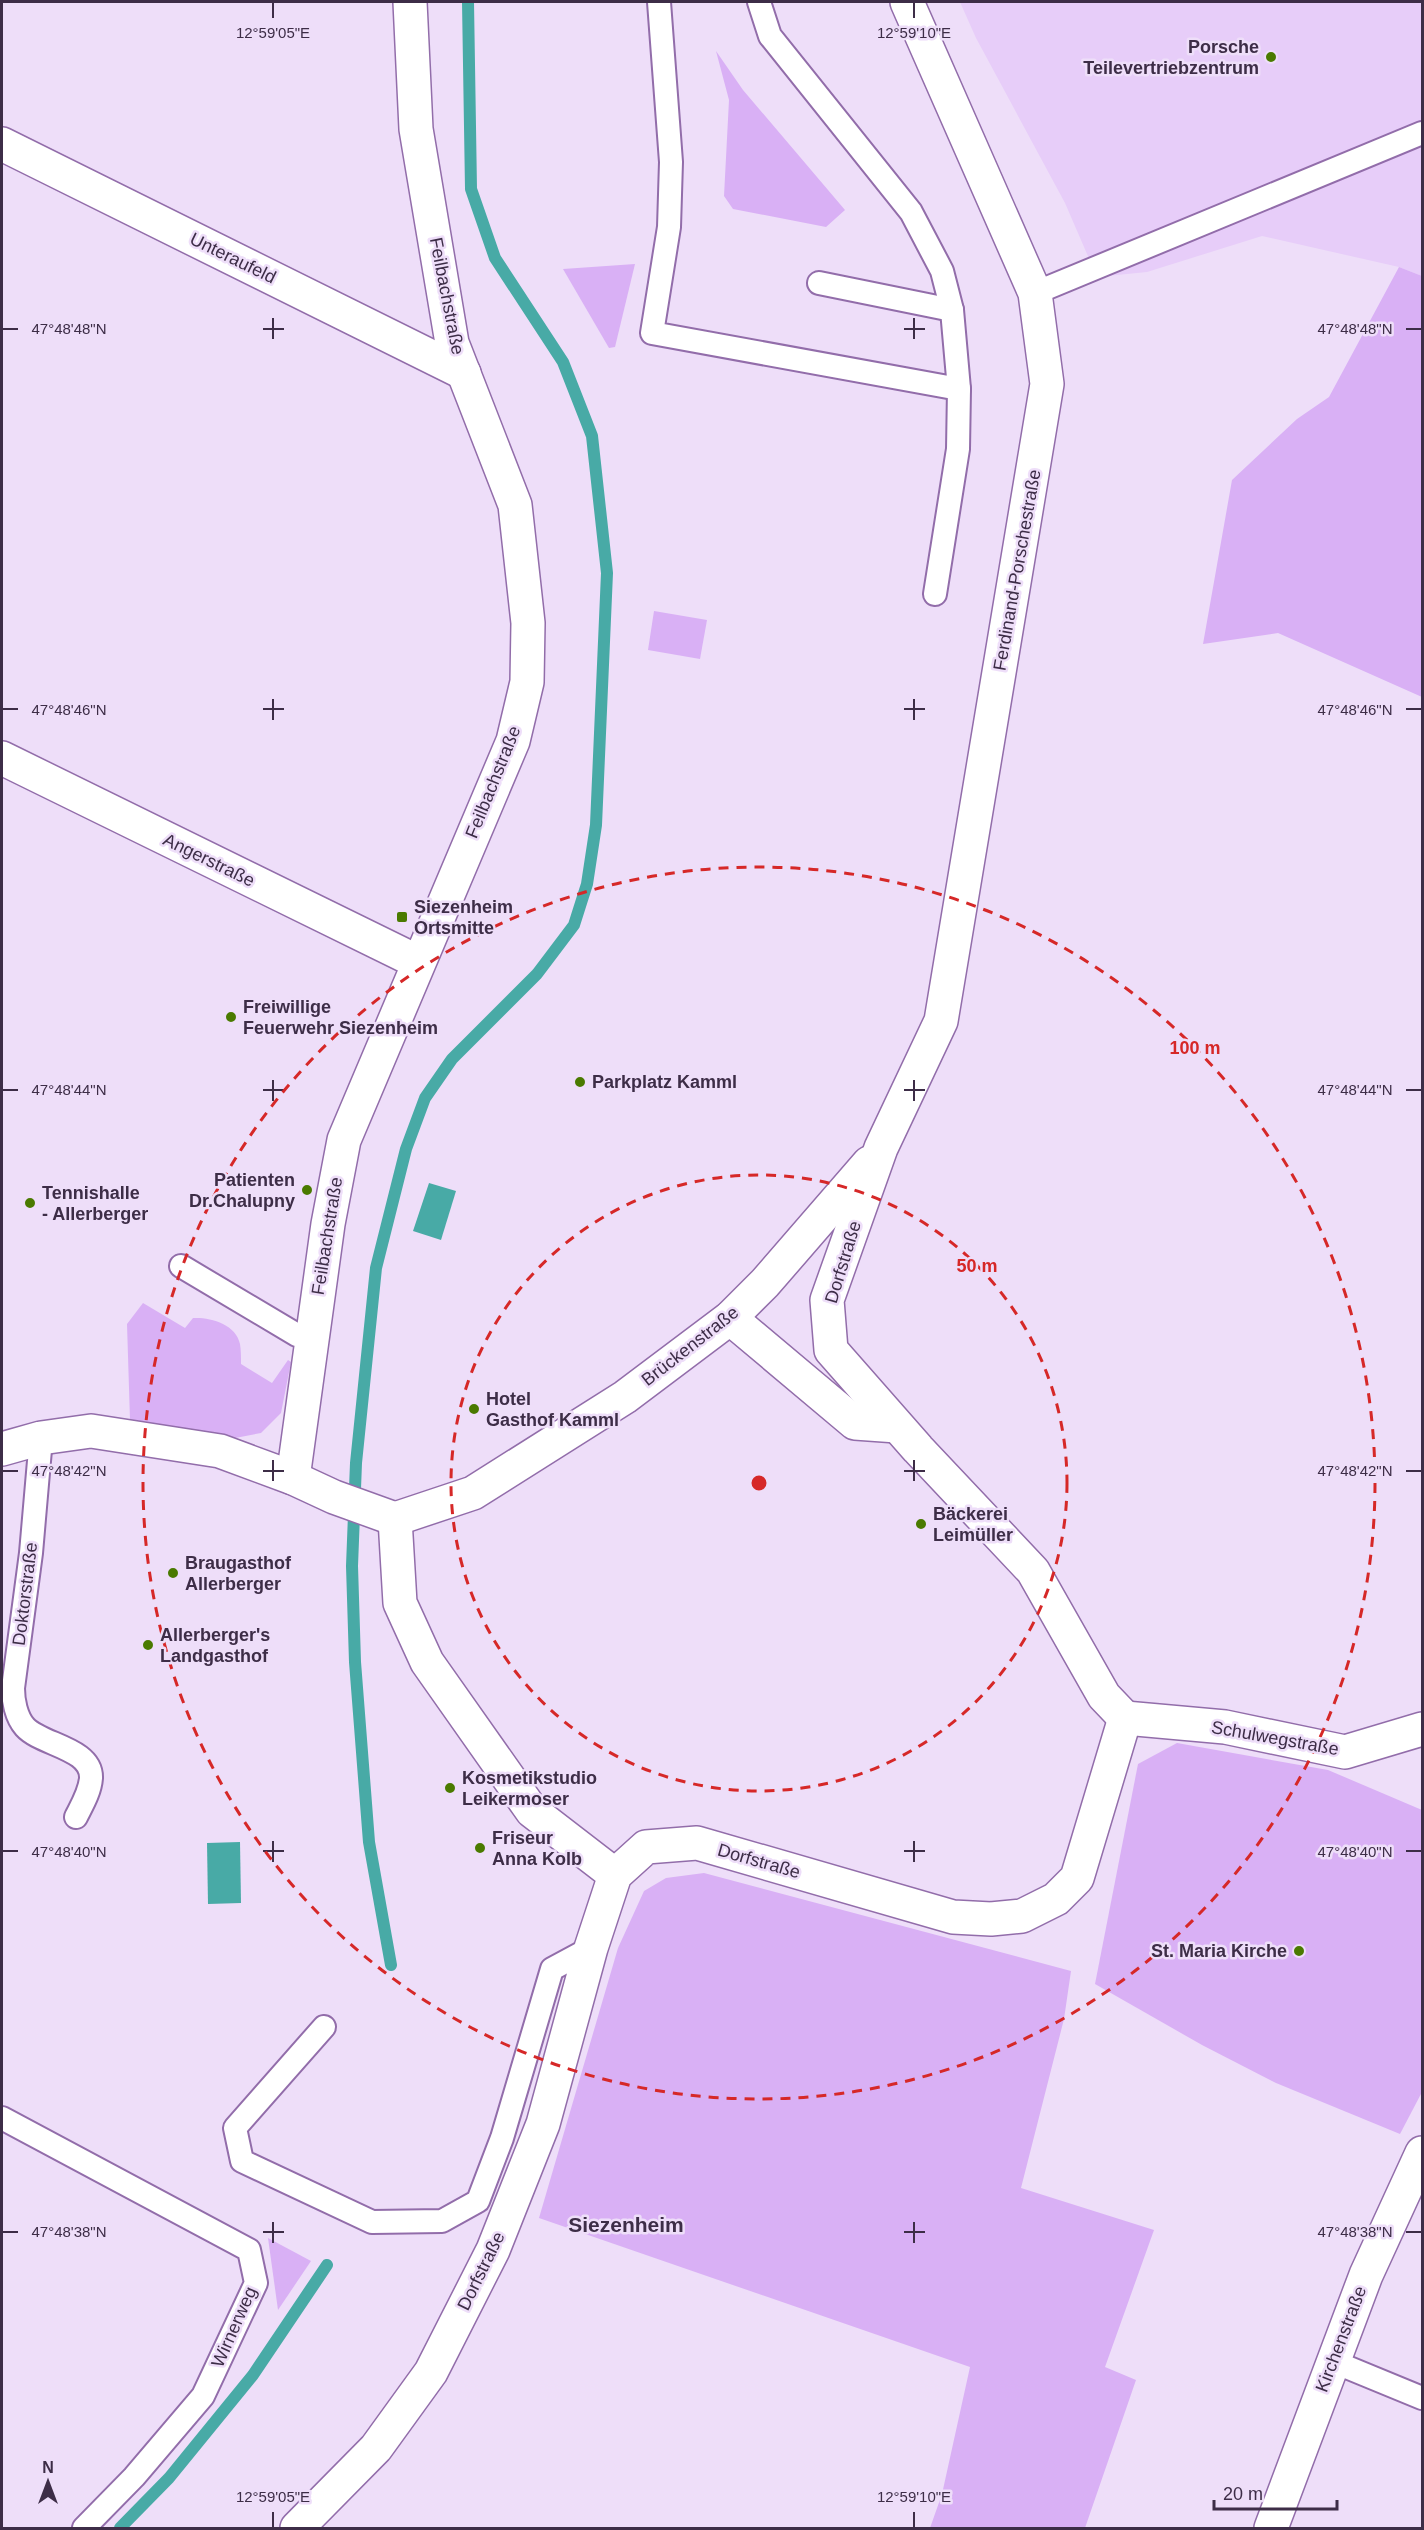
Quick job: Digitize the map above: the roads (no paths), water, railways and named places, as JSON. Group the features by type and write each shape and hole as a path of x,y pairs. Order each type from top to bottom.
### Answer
{"street":[{"name":"Feilbachstraße","path":"293,1478 312,1337 344,1140 513,741 527,682 528,623 514,505 452,343 416,129 410,2"},
{"name":"Ferdinand-Porschestraße","path":"881,1148 942,1021 1047,384 1035,292 907,2"},
{"name":"Unteraufeld","path":"2,144 464,373"},
{"name":"Angerstraße","path":"2,758 418,962"},
{"name":"Brückenstraße","path":"386,1516 473,1493 625,1397 730,1318 765,1283 881,1148"},
{"name":"Dorfstraße","path":"297,2525 376,2448 431,2372 493,2250 543,2124 591,1948 615,1875 646,1847 697,1843 952,1917 991,1919 1022,1916 1056,1899 1077,1878 1125,1718 1104,1696 1033,1570 897,1426 831,1350 827,1300 881,1148"},
{"path":"730,1318 855,1423 897,1426"},
{"path":"2,1449 41,1438 91,1431 220,1451 386,1516 400,1603 427,1662 532,1811 615,1875"},
{"name":"Schulwegstraße","path":"1125,1718 1225,1727 1345,1752 1422,1729"},
{"name":"Kirchenstraße","path":"1271,2529 1366,2275 1422,2153"}],"lane":[{"path":"659,2 671,162 669,227 652,333 960,389"},
{"path":"759,2 770,36 911,212 942,271 952,310 960,389 958,449 934,594"},
{"path":"1035,292 1422,133"},
{"path":"819,283 952,310"},
{"path":"181,1266 297,1335 312,1337"},
{"name":"Doktorstraße","path":"41,1438 31,1553 13,1701 25,1727 83,1758 91,1776 88,1794 76,1816"},
{"path":"324,2027 235,2128 242,2160 372,2222 442,2221 478,2201 502,2138 552,1969 591,1948"},
{"name":"Wirnerweg","path":"2,2118 249,2250 256,2283 203,2396 134,2477 84,2529"},
{"path":"1332,2361 1422,2398"}],"waterway":[{"path":"391,1965 369,1842 355,1662 352,1566 356,1463 376,1268 406,1149 425,1098 452,1059 537,974 574,925 587,884 596,825 607,573 592,436 563,362 495,258 471,189 468,2"},
{"path":"120,2528 169,2478 253,2375 327,2265"}],"place":[{"name":"Porsche Teilevertriebzentrum","path":"1271,57"},
{"name":"Siezenheim Ortsmitte","path":"402,917"},
{"name":"Freiwillige Feuerwehr Siezenheim","path":"231,1017"},
{"name":"Parkplatz Kamml","path":"580,1082"},
{"name":"Patienten Dr.Chalupny","path":"307,1190"},
{"name":"Tennishalle - Allerberger","path":"30,1203"},
{"name":"Hotel Gasthof Kamml","path":"474,1409"},
{"name":"Bäckerei Leimüller","path":"921,1524"},
{"name":"Braugasthof Allerberger","path":"173,1573"},
{"name":"Allerberger's Landgasthof","path":"148,1645"},
{"name":"Kosmetikstudio Leikermoser","path":"450,1788"},
{"name":"Friseur Anna Kolb","path":"480,1848"},
{"name":"St. Maria Kirche","path":"1299,1951"}],"district":[{"name":"Siezenheim","path":"626,2224"}]}
